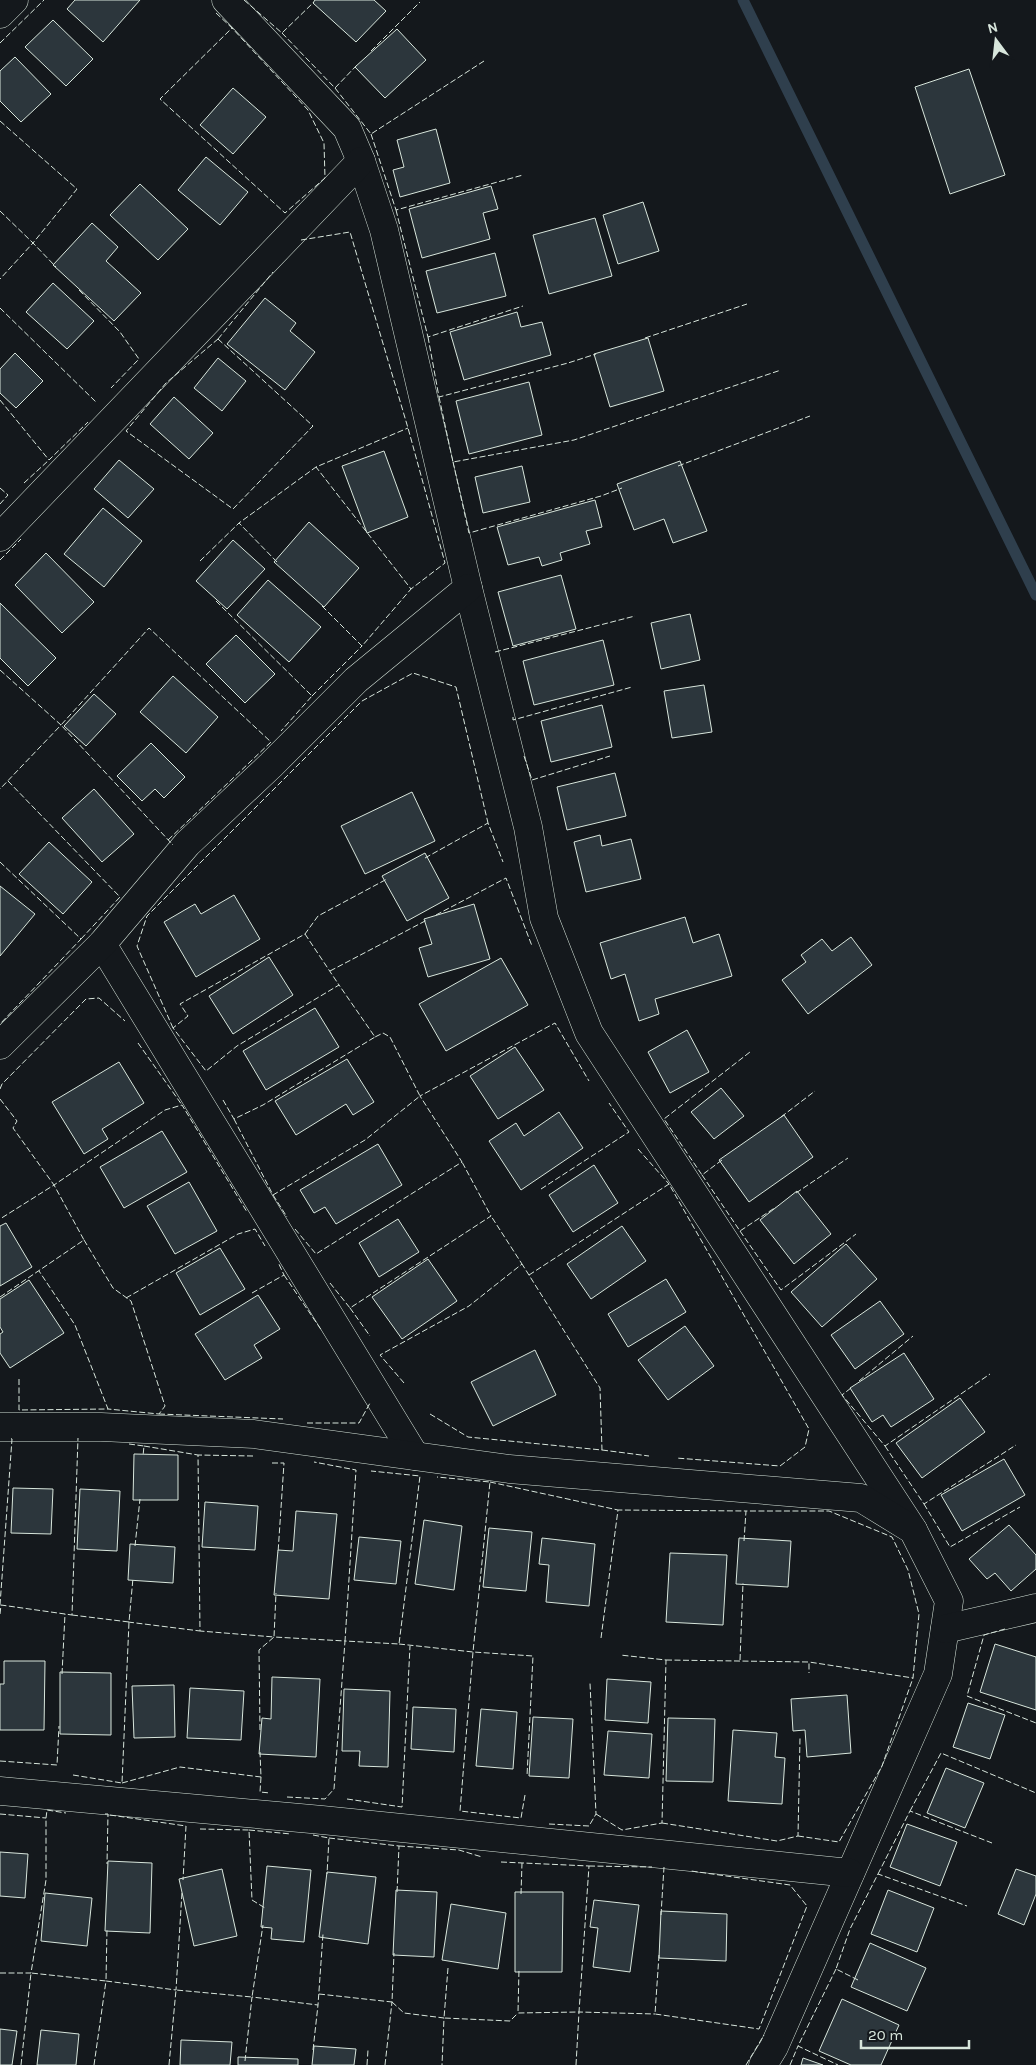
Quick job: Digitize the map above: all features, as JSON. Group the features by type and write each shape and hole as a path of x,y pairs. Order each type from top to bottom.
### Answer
{"street":[{"path":"0,14 14,0"},
{"path":"226,0 347,128 361,161 384,230 468,588 528,827 544,918 589,1033 913,1530 949,1601 938,1674 774,2047 763,2065"},
{"path":"0,537 361,161"},
{"path":"0,1044 102,944 187,844 272,765 356,680 468,588"},
{"path":"102,944 415,1456"},
{"path":"0,1427 101,1427 254,1434 509,1469 861,1498 913,1530"},
{"path":"945,1629 1036,1608"},
{"path":"0,1791 322,1820 850,1874"}],"building":[{"path":"75,0 140,0 103,42 67,9"},
{"path":"315,0 374,0 386,11 356,42 313,3"},
{"path":"53,20 93,59 66,86 25,47"},
{"path":"397,29 426,60 385,98 355,67"},
{"path":"15,57 51,94 21,122 0,101 0,71"},
{"path":"969,69 1005,175 950,194 915,87"},
{"path":"233,88 266,117 233,154 200,125"},
{"path":"436,129 450,183 400,197 393,170 404,167 397,140"},
{"path":"206,157 248,192 220,225 178,190"},
{"path":"140,184 188,229 158,260 110,215"},
{"path":"491,186 498,209 483,213 490,239 422,258 409,209"},
{"path":"643,202 659,251 618,264 603,215"},
{"path":"595,218 612,276 549,294 533,235"},
{"path":"92,223 118,247 106,261 141,293 114,321 53,265"},
{"path":"495,253 506,296 437,313 426,271"},
{"path":"53,283 94,321 67,349 26,312"},
{"path":"265,298 296,323 290,331 315,352 285,390 227,344"},
{"path":"517,312 521,327 542,322 551,355 464,380 450,332"},
{"path":"648,338 664,391 610,407 594,354"},
{"path":"15,353 43,381 16,408 0,393 0,369"},
{"path":"218,358 246,381 222,411 194,388"},
{"path":"529,382 542,435 469,454 456,401"},
{"path":"174,397 213,433 189,459 150,424"},
{"path":"384,451 408,517 367,533 342,466"},
{"path":"119,460 154,489 128,518 94,489"},
{"path":"680,461 707,531 673,543 664,519 634,530 617,484"},
{"path":"522,466 530,502 483,513 475,477"},
{"path":"595,500 602,527 586,531 590,544 560,553 562,560 542,566 539,557 508,565 497,527"},
{"path":"103,508 142,541 104,587 64,554"},
{"path":"309,522 359,568 324,607 274,562"},
{"path":"233,540 265,569 227,609 196,581"},
{"path":"46,553 94,602 62,633 15,585"},
{"path":"561,575 576,629 513,646 498,592"},
{"path":"268,580 321,627 289,662 237,615"},
{"path":"0,603 56,658 28,686 0,658"},
{"path":"690,614 700,660 661,669 651,623"},
{"path":"236,635 275,674 245,703 206,664"},
{"path":"603,640 614,685 534,705 523,661"},
{"path":"173,676 218,717 186,753 140,712"},
{"path":"704,685 712,732 672,738 664,691"},
{"path":"94,694 116,714 86,746 64,726"},
{"path":"602,705 612,747 551,762 541,721"},
{"path":"151,743 185,777 164,798 155,789 142,801 117,776"},
{"path":"615,773 626,816 567,830 557,787"},
{"path":"94,789 134,834 102,862 62,818"},
{"path":"412,792 435,841 365,874 341,826"},
{"path":"600,835 602,846 631,839 641,879 586,892 574,842"},
{"path":"49,842 92,882 63,914 19,874"},
{"path":"425,853 449,898 407,921 382,876"},
{"path":"0,886 35,914 0,956"},
{"path":"234,895 260,939 196,977 164,922 195,904 201,914"},
{"path":"474,904 490,959 428,977 419,948 432,944 424,919"},
{"path":"685,917 693,943 719,934 732,976 655,999 659,1014 639,1021 625,974 611,979 600,943"},
{"path":"851,937 872,965 808,1014 782,980 806,962 801,955 822,939 832,951"},
{"path":"269,957 293,995 233,1034 209,996"},
{"path":"501,958 528,1005 446,1051 419,1004"},
{"path":"315,1008 339,1047 266,1090 243,1051"},
{"path":"687,1030 709,1072 670,1093 648,1052"},
{"path":"515,1047 544,1090 498,1119 470,1076"},
{"path":"347,1059 374,1102 353,1115 346,1104 296,1135 275,1101"},
{"path":"119,1062 144,1103 102,1129 108,1139 84,1154 52,1102"},
{"path":"721,1088 744,1116 714,1139 691,1112"},
{"path":"559,1112 583,1148 521,1190 489,1141 516,1123 524,1136"},
{"path":"784,1115 813,1157 749,1202 719,1160"},
{"path":"162,1131 187,1172 124,1208 100,1167"},
{"path":"378,1144 402,1185 336,1224 325,1207 314,1213 300,1190"},
{"path":"594,1165 618,1203 573,1232 549,1195"},
{"path":"189,1182 217,1231 175,1254 147,1206"},
{"path":"797,1191 831,1234 794,1264 760,1220"},
{"path":"398,1219 419,1252 379,1277 359,1243"},
{"path":"6,1223 32,1267 0,1286 0,1226"},
{"path":"622,1226 646,1261 591,1299 567,1264"},
{"path":"846,1244 877,1279 822,1327 791,1292"},
{"path":"220,1248 245,1289 200,1315 176,1273"},
{"path":"428,1259 457,1301 402,1339 372,1297"},
{"path":"666,1279 686,1312 628,1347 608,1314"},
{"path":"29,1280 64,1333 10,1368 0,1353 0,1334 3,1332 0,1327 0,1299"},
{"path":"258,1295 280,1329 254,1345 262,1358 225,1380 195,1334"},
{"path":"880,1301 904,1334 855,1369 831,1335"},
{"path":"685,1326 714,1366 668,1400 638,1360"},
{"path":"535,1350 556,1395 493,1426 471,1382"},
{"path":"904,1353 934,1399 891,1427 883,1415 872,1422 850,1388"},
{"path":"960,1398 985,1432 922,1478 896,1443"},
{"path":"134,1454 178,1455 178,1500 133,1500"},
{"path":"1004,1459 1025,1495 962,1531 941,1495"},
{"path":"13,1488 53,1489 51,1534 11,1533"},
{"path":"80,1489 120,1491 117,1551 77,1549"},
{"path":"205,1502 258,1506 255,1550 202,1547"},
{"path":"296,1511 337,1514 329,1599 274,1595 278,1550 293,1551"},
{"path":"424,1520 462,1526 454,1590 415,1584"},
{"path":"1009,1525 1036,1555 1036,1569 1011,1591 995,1573 987,1579 969,1559"},
{"path":"489,1528 532,1532 526,1591 483,1587"},
{"path":"359,1537 401,1541 396,1584 354,1580"},
{"path":"542,1538 595,1544 589,1606 546,1602 549,1565 539,1564"},
{"path":"739,1538 791,1541 788,1587 736,1584"},
{"path":"130,1544 175,1547 173,1583 128,1580"},
{"path":"670,1553 727,1555 723,1625 666,1622"},
{"path":"995,1644 1036,1657 1036,1710 980,1692"},
{"path":"4,1661 45,1661 44,1730 0,1730 0,1684 4,1684"},
{"path":"60,1672 111,1673 111,1735 60,1734"},
{"path":"272,1677 320,1679 316,1757 259,1754 262,1718 271,1719"},
{"path":"607,1679 651,1682 648,1723 605,1720"},
{"path":"174,1685 175,1737 134,1738 132,1686"},
{"path":"190,1688 244,1691 241,1740 187,1738"},
{"path":"344,1689 390,1691 388,1767 359,1766 360,1751 342,1751"},
{"path":"847,1695 851,1753 807,1757 805,1730 793,1731 791,1699"},
{"path":"968,1703 1005,1715 990,1759 953,1747"},
{"path":"413,1707 456,1709 454,1752 411,1749"},
{"path":"481,1709 517,1712 513,1769 476,1766"},
{"path":"533,1717 573,1719 569,1778 529,1776"},
{"path":"668,1718 715,1719 713,1782 666,1781"},
{"path":"733,1730 777,1733 775,1757 785,1758 782,1804 728,1801"},
{"path":"608,1731 652,1734 649,1778 604,1775"},
{"path":"946,1768 984,1783 965,1828 927,1813"},
{"path":"907,1824 957,1842 940,1886 890,1867"},
{"path":"0,1852 28,1854 25,1898 0,1896"},
{"path":"108,1861 152,1863 150,1933 105,1931"},
{"path":"267,1866 311,1870 304,1942 271,1939 272,1928 261,1927"},
{"path":"222,1869 237,1936 194,1946 179,1879"},
{"path":"1016,1869 1036,1876 1036,1894 1024,1925 998,1914"},
{"path":"327,1872 376,1877 368,1944 319,1937"},
{"path":"396,1890 437,1892 434,1957 393,1955"},
{"path":"888,1890 934,1908 917,1952 871,1934"},
{"path":"515,1892 563,1892 562,1972 515,1972"},
{"path":"45,1893 92,1898 87,1946 41,1941"},
{"path":"594,1900 639,1905 630,1972 593,1967 598,1928 590,1927"},
{"path":"451,1904 506,1913 498,1969 442,1960"},
{"path":"661,1911 727,1914 726,1961 659,1958"},
{"path":"870,1943 926,1968 907,2011 851,1987"},
{"path":"842,1999 899,2025 881,2065 851,2065 819,2051"},
{"path":"0,2029 17,2031 12,2065 0,2065"},
{"path":"41,2030 79,2034 76,2065 37,2065"},
{"path":"181,2040 232,2042 230,2065 180,2065"},
{"path":"314,2046 356,2049 354,2065 312,2065"},
{"path":"238,2057 298,2059 298,2065 238,2065"},
{"path":"803,2058 823,2065 801,2065"}],"waterway":[{"path":"743,0 1036,595"}],"fence":[{"path":"0,43 44,0"},
{"path":"244,0 282,33 314,2"},
{"path":"371,51 420,2"},
{"path":"216,13 232,28 160,99 285,213 325,178 324,143 308,110 232,28"},
{"path":"282,33 335,88 357,65"},
{"path":"335,88 371,134 484,61"},
{"path":"0,121 77,189 33,243 56,267"},
{"path":"371,134 396,210 523,175"},
{"path":"396,210 428,337 523,306"},
{"path":"0,211 33,243 0,279"},
{"path":"301,240 350,232 408,428 445,563 411,589 316,467 408,428"},
{"path":"218,339 273,272"},
{"path":"79,290 120,332 139,359 111,388"},
{"path":"645,338 747,304"},
{"path":"0,308 97,403"},
{"path":"428,337 439,397 596,354"},
{"path":"218,339 313,426 233,509 126,431 166,383 218,339"},
{"path":"439,397 453,462 574,440 781,370"},
{"path":"0,400 49,460 88,422"},
{"path":"678,466 810,416"},
{"path":"24,483 49,460"},
{"path":"453,462 469,533 601,496 622,488"},
{"path":"277,562 239,523 316,467"},
{"path":"0,488 8,495 0,504"},
{"path":"200,561 239,523"},
{"path":"0,560 21,539"},
{"path":"322,606 362,646 411,589"},
{"path":"216,601 312,696 281,731"},
{"path":"495,652 635,616"},
{"path":"168,840 271,742 149,628 61,725 173,845"},
{"path":"312,696 362,646"},
{"path":"0,670 61,725 0,789"},
{"path":"173,1028 137,946 147,916 362,701 413,673 456,687 488,823"},
{"path":"513,717 513,720 632,687"},
{"path":"524,756 532,780 610,756"},
{"path":"8,781 120,897 81,939"},
{"path":"425,858 488,823 503,862"},
{"path":"0,862 81,939 0,1024"},
{"path":"436,915 506,878 532,946"},
{"path":"305,934 339,985 237,1046 206,1071 173,1028 188,1016 180,1004 305,934 318,916 387,879"},
{"path":"330,971 427,920"},
{"path":"223,1100 234,1119 263,1105 375,1037 339,985"},
{"path":"0,1089 2,1084 86,999 99,998 125,1021"},
{"path":"295,1229 316,1254 462,1162 420,1096 555,1023 589,1081"},
{"path":"234,1119 273,1195 365,1140 420,1096 390,1037 383,1033 375,1037"},
{"path":"138,1043 182,1105"},
{"path":"722,1160 702,1175 664,1119 750,1052"},
{"path":"781,1117 815,1091"},
{"path":"0,1099 17,1121 13,1128 54,1185 0,1219"},
{"path":"541,1189 629,1132 609,1103"},
{"path":"0,1297 84,1240 54,1185 165,1110 182,1105 247,1212"},
{"path":"638,1149 669,1184"},
{"path":"796,1193 848,1158"},
{"path":"330,1283 350,1308 491,1216 462,1162"},
{"path":"702,1175 740,1231 776,1207"},
{"path":"529,1275 669,1184 809,1429 805,1447 780,1466 676,1458"},
{"path":"273,1195 287,1217"},
{"path":"404,1383 380,1355 469,1306 522,1264 491,1216"},
{"path":"126,1298 238,1234 255,1229 265,1246"},
{"path":"740,1231 781,1290 856,1234"},
{"path":"84,1240 113,1288 131,1301 165,1406 159,1414 108,1409"},
{"path":"252,1293 284,1275 278,1262"},
{"path":"430,1414 468,1437 602,1450 600,1388 522,1264"},
{"path":"19,1379 19,1410 108,1409 75,1325 39,1271"},
{"path":"284,1275 322,1331"},
{"path":"350,1308 370,1336"},
{"path":"859,1381 913,1336"},
{"path":"851,1388 842,1395 885,1446 990,1374"},
{"path":"307,1423 359,1423 370,1403"},
{"path":"159,1414 283,1419"},
{"path":"0,1605 12,1439 9,1438"},
{"path":"0,1614 1,1605 72,1615 78,1438"},
{"path":"129,1444 144,1446 143,1456"},
{"path":"885,1446 924,1504 1016,1445"},
{"path":"144,1446 198,1455"},
{"path":"602,1450 649,1456"},
{"path":"253,1456 198,1455 200,1631 274,1637 276,1593"},
{"path":"260,1730 259,1650 274,1637 345,1641 356,1470 314,1462"},
{"path":"272,1463 284,1463 278,1553"},
{"path":"287,1797 325,1799 334,1789 345,1641 399,1644 420,1476 371,1471"},
{"path":"399,1644 473,1652 490,1482 437,1477"},
{"path":"490,1482 618,1510"},
{"path":"135,1546 140,1499"},
{"path":"924,1504 950,1547 1020,1507"},
{"path":"601,1638 618,1510 746,1511"},
{"path":"744,1541 746,1511 829,1511 892,1537 908,1570 919,1614 913,1678 809,1662"},
{"path":"72,1615 129,1622 133,1578"},
{"path":"740,1660 743,1583"},
{"path":"62,1674 65,1614"},
{"path":"128,1622 200,1631"},
{"path":"73,1775 122,1783 129,1622"},
{"path":"1005,1629 984,1635 967,1696 1036,1723"},
{"path":"347,1799 402,1807 410,1646"},
{"path":"525,1795 521,1818 460,1811 473,1652 533,1656 527,1776"},
{"path":"596,1814 622,1830 662,1823 666,1660 620,1655"},
{"path":"666,1660 809,1662 809,1673"},
{"path":"798,1836 839,1842 882,1766 913,1678"},
{"path":"549,1824 589,1826 596,1814 590,1683"},
{"path":"0,1761 57,1765 59,1726"},
{"path":"662,1823 777,1841 798,1836 800,1738"},
{"path":"122,1783 180,1767 261,1777 260,1752"},
{"path":"910,1811 941,1753 1036,1793"},
{"path":"261,1777 260,1792 270,1793"},
{"path":"0,1973 31,1973 46,1880 47,1810 66,1813"},
{"path":"878,1874 910,1811 992,1843"},
{"path":"0,1814 46,1818"},
{"path":"105,1814 108,1814 107,1864"},
{"path":"110,1815 186,1826 183,1880"},
{"path":"200,1829 249,1830 252,1900 265,1908"},
{"path":"249,1830 291,1834"},
{"path":"313,1835 329,1838 327,1874"},
{"path":"329,1838 399,1846 397,1893"},
{"path":"399,1846 459,1850 482,1857"},
{"path":"501,1862 589,1866 579,2012 518,2013 519,1969"},
{"path":"521,1894 522,1863"},
{"path":"589,1866 652,1867"},
{"path":"661,1915 664,1867"},
{"path":"659,1955 655,2014 759,2029 807,1906 790,1885 691,1871"},
{"path":"858,1980 836,1969 850,1929 878,1874 967,1906"},
{"path":"94,2065 106,1981 176,1990 182,1892"},
{"path":"169,2065 176,1990 252,1997 263,1925"},
{"path":"21,2065 31,1973 106,1981 107,1929"},
{"path":"245,2061 252,1997 318,2005 323,1934"},
{"path":"319,1994 392,2002 394,1953"},
{"path":"448,1968 444,2018 510,2021 518,2013"},
{"path":"836,1969 798,2046 838,2065"},
{"path":"392,2002 404,2013 444,2018 442,2065"},
{"path":"385,2065 392,2002"},
{"path":"313,2050 318,2005"},
{"path":"576,2065 579,2012 655,2014"},
{"path":"746,2065 764,2035"},
{"path":"790,2065 798,2046"},
{"path":"367,2065 368,2050"}]}
